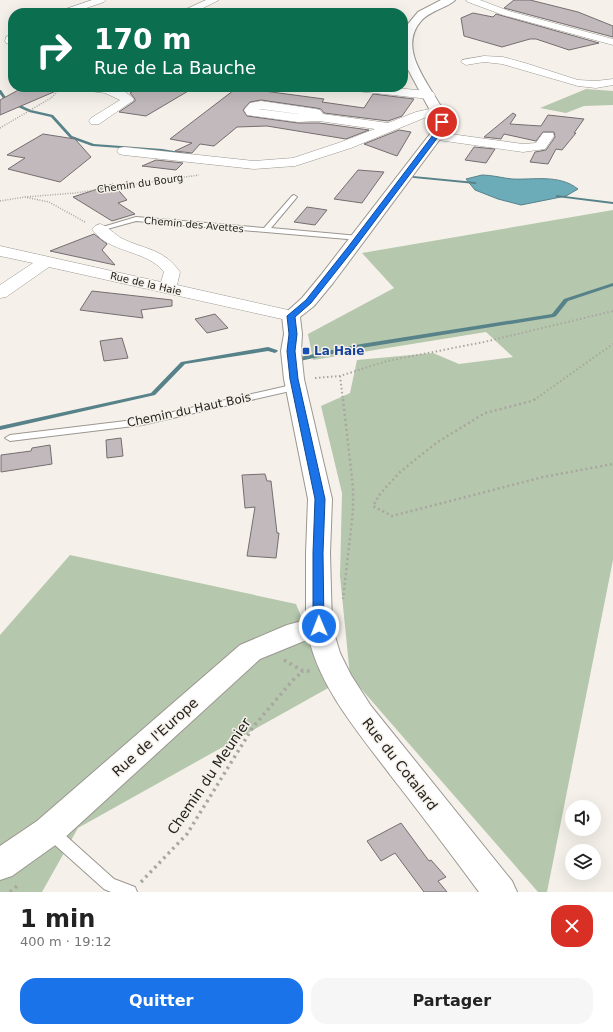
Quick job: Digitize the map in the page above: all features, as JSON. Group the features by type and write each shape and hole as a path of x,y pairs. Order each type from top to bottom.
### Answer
{"street":[{"path":"78,8 101,0"},
{"path":"196,8 214,0"},
{"path":"408,34 414,22 423,13 432,7 450,0"},
{"path":"471,0 506,13 613,42"},
{"path":"466,62 477,58 489,58 577,82 605,85 613,82"},
{"path":"291,316 308,302 359,238 436,136 442,122 438,111 408,60"},
{"path":"95,121 128,100 121,95 109,92"},
{"path":"398,92 429,95"},
{"name":"Chemin du Bourg","path":"124,151 254,165 295,162 346,146 388,127 420,115 438,111"},
{"path":"319,117 388,127"},
{"path":"436,136 523,148 540,146 548,136"},
{"path":"100,229 116,241 156,255 172,272 168,288"},
{"name":"Rue de la Haie","path":"0,251 291,316"},
{"path":"0,293 47,261"},
{"name":"Rue du Cotalard","path":"291,316 293,334 291,351 295,383 320,499 318,553 319,626 326,653 340,681 362,714 500,892"},
{"name":"Rue de l'Europe","path":"0,865 49,831 250,652 297,632 319,626"}],"lane":[{"path":"266,230 294,197"},
{"name":"Chemin des Avettes","path":"100,229 136,219 359,238"},
{"name":"Chemin du Haut Bois","path":"10,438 142,422 295,383"},
{"path":"49,831 109,884 132,889"}],"path":[{"path":"0,128 51,98 57,92"},
{"name":"Chemin du Bourg","path":"0,201 201,175"},
{"path":"25,197 49,202 100,229"},
{"path":"295,383 340,376 387,361 484,342 613,311"},
{"path":"613,344 532,401 485,413 436,442 400,472 380,494 373,506 392,516 543,477 613,464"},
{"path":"340,376 354,487 353,511 343,601"},
{"name":"Chemin du Meunier","path":"132,889 187,834 253,727 293,680 303,671"}],"green space":[{"path":"586,89 613,91 613,105 584,106 566,113 540,108"},
{"path":"613,210 613,560 547,892 538,892 350,676 340,576 342,493 321,406 350,393 357,360 433,353 459,364 513,357 486,332 313,360 308,334 394,288 362,253"},
{"path":"70,555 296,604 330,687 78,828 42,892 0,892 0,635"}],"water":[{"path":"482,175 512,179 546,179 563,181 578,189 566,196 521,205 498,199 475,190 466,179"}],"building":[{"path":"514,0 530,0 578,12 613,26 613,37 504,8"},
{"path":"473,13 493,17 496,14 599,43 569,50 536,39 530,39 502,47 464,36 461,18"},
{"path":"15,92 54,92 0,115 0,100"},
{"path":"187,92 146,116 119,112 135,101 130,93"},
{"path":"231,92 272,92 324,99 322,102 364,108 373,94 414,99 402,116 388,121 324,113 321,109 261,100 250,102 243,110 247,116 298,123 319,123 369,130 346,139 267,126 237,127 214,146 200,144 192,153 175,151 192,143 170,139"},
{"path":"513,113 516,115 510,124 541,126 548,115 584,119 574,133 576,133 562,150 556,149 548,164 530,162 535,152 546,150 555,137 554,132 543,132 536,141 504,134 501,139 484,137"},
{"path":"399,130 411,132 397,156 364,144"},
{"path":"43,134 75,139 91,157 60,182 8,169 25,158 7,155"},
{"path":"474,147 495,149 486,163 465,160"},
{"path":"156,160 183,163 176,170 142,166"},
{"path":"358,170 384,172 362,203 334,199"},
{"path":"113,184 127,200 118,203 135,214 112,221 73,197"},
{"path":"307,207 327,210 315,225 294,222"},
{"path":"94,234 107,244 102,250 115,265 50,251"},
{"path":"92,291 172,300 172,306 141,310 143,318 80,310"},
{"path":"215,314 228,328 207,333 195,319"},
{"path":"122,338 128,358 104,361 100,341"},
{"path":"121,438 123,456 107,458 106,440"},
{"path":"50,445 52,464 1,472 1,455 31,451 32,448"},
{"path":"265,474 267,481 271,481 277,533 279,533 276,558 247,556 255,507 245,508 242,475"},
{"path":"401,823 429,861 431,860 446,877 438,881 447,892 424,892 395,853 381,861 367,841"}],"waterway":[{"path":"0,91 6,100 30,111 52,116 71,137 93,145 162,150 192,155"},
{"path":"414,177 475,183"},
{"path":"557,196 613,203"},
{"path":"300,359 355,347 554,315 566,300 613,284"},
{"path":"0,428 153,394 183,363 268,349 275,351"}],"place":[{"name":"La Haie","path":"306,351"}],"route":[{"path":"319,626 318,553 320,499 294,379 291,351 293,334 291,316 308,302 327,279 436,136 442,122"}]}
